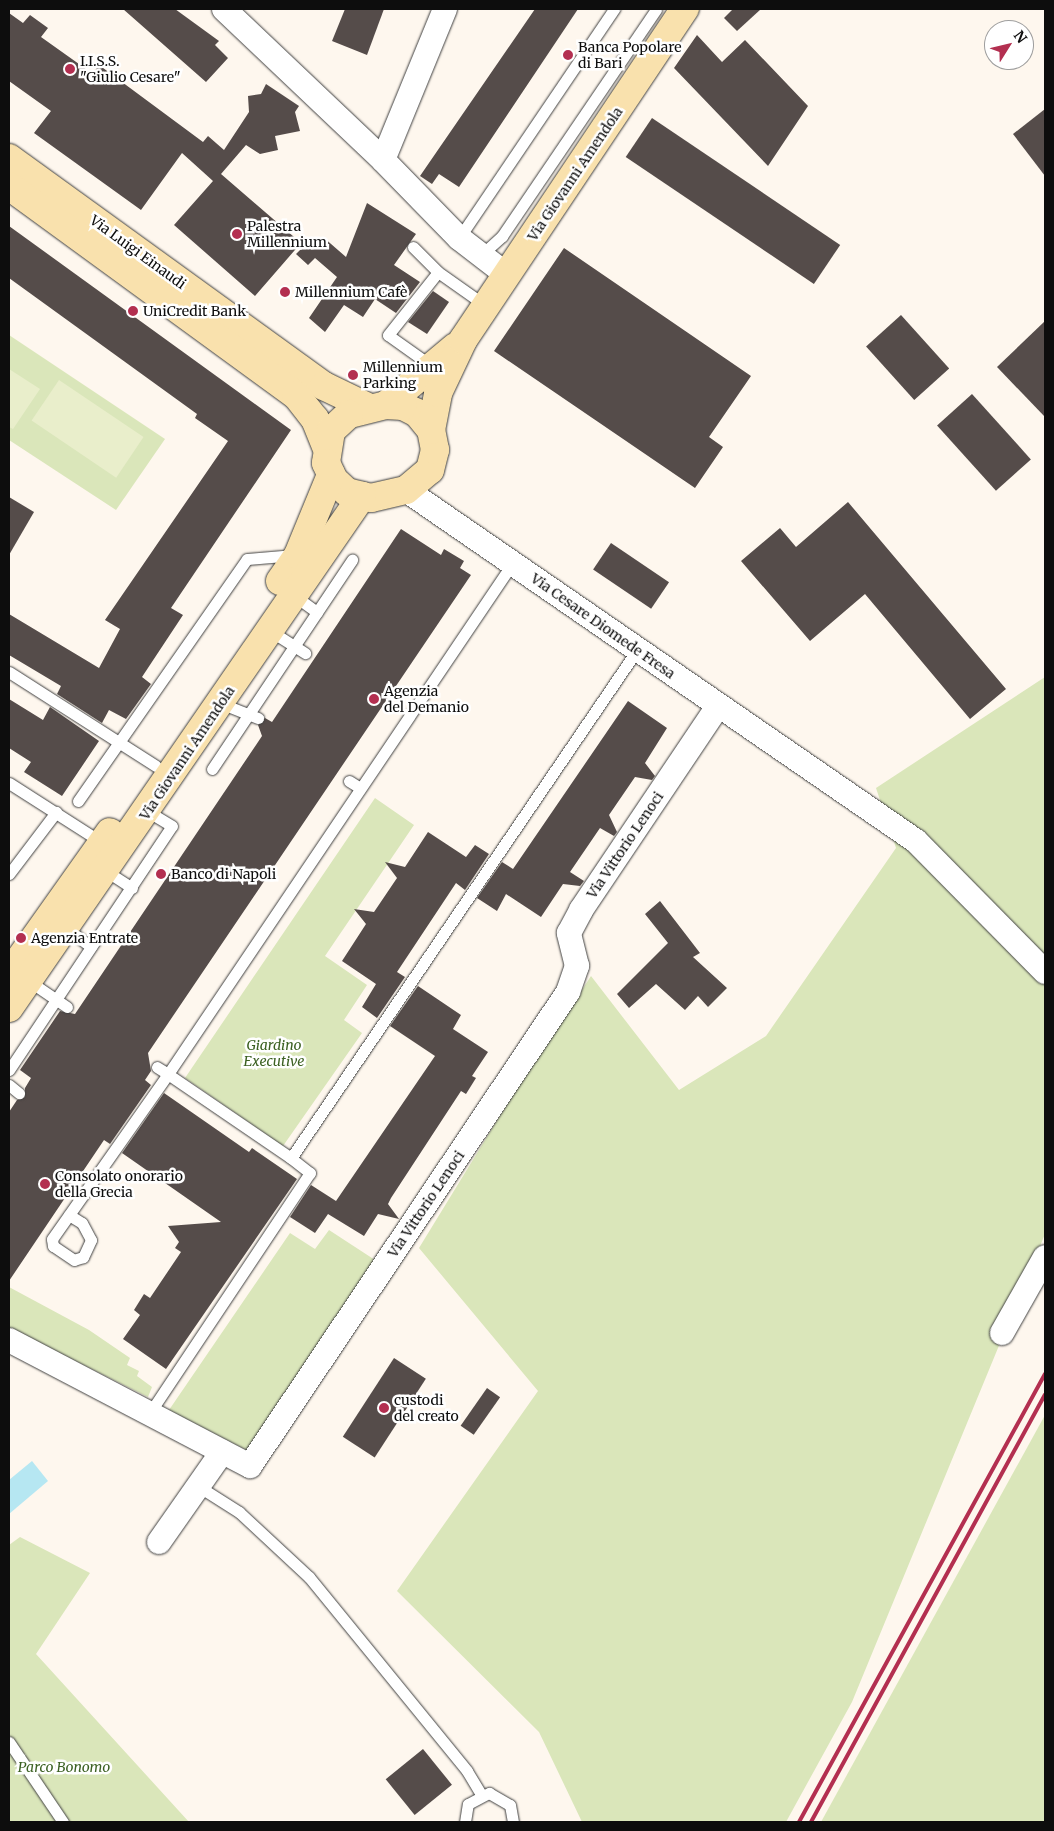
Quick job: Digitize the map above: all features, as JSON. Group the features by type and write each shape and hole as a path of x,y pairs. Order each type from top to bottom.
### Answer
{"main road":[{"name":"Via Giovanni Amendola","path":"19,977 66,928 147,811 292,594 362,496 371,498 406,490 430,470 435,450 431,430 438,393 464,340 488,307 685,9"},
{"name":"Via Luigi Einaudi","path":"9,158 324,386 378,406"},
{"name":"Via Luigi Einaudi","path":"9,186 290,390 315,419 326,446"},
{"name":"Via Giovanni Amendola","path":"326,446 339,421 378,406 433,367 464,340"},
{"path":"378,406 402,406 417,413 431,430"},
{"path":"326,446 331,475 347,492 362,496"},
{"name":"Via Giovanni Amendola","path":"9,1008 19,977 103,843 298,555 331,475"}],"street":[{"path":"224,9 383,160 459,238 480,256 508,275"},
{"path":"383,160 445,9"},
{"name":"Via Cesare Diomede Fresa","path":"406,490 916,841 1045,972"},
{"name":"Via Vittorio Lenoci","path":"9,1340 250,1466 563,1000 577,966 569,933 581,910 718,706"},
{"path":"1002,1333 1045,1257"},
{"path":"159,1542 222,1452"}],"lane":[{"path":"459,238 614,9"},
{"path":"480,256 502,236 656,9"},
{"path":"413,247 438,272 488,307"},
{"path":"433,367 388,336 438,272"},
{"path":"78,801 247,559 298,555"},
{"path":"212,769 252,717 294,647 352,560"},
{"path":"69,1215 106,1152 168,1074 360,788 401,719 512,564"},
{"path":"292,594 317,612"},
{"path":"269,630 305,653"},
{"path":"291,1158 637,650"},
{"path":"9,672 156,766"},
{"path":"220,703 252,717"},
{"path":"349,781 360,788"},
{"path":"9,783 103,843"},
{"path":"9,1070 172,826 147,811"},
{"path":"9,874 56,812"},
{"path":"106,871 132,888"},
{"path":"66,928 90,947"},
{"path":"19,977 67,1007"},
{"path":"149,1414 310,1173 291,1158 157,1067"},
{"path":"9,1086 19,1093"},
{"path":"198,1486 239,1512 310,1577 467,1771 481,1794 504,1799 513,1812 513,1822"},
{"path":"9,1742 64,1822"},
{"path":"465,1822 468,1804 481,1794"}],"green space":[{"path":"9,335 165,439 116,510 9,440"},
{"path":"9,369 40,389 13,429 9,427"},
{"path":"59,380 144,437 116,478 32,421"},
{"path":"1045,677 1045,1234 852,1702 786,1822 582,1822 539,1732 397,1591 538,1391 419,1248 512,1096 591,976 679,1090 766,1036 896,848 876,788"},
{"name":"Giardino Executive","path":"375,798 414,825 325,956 367,985 344,1020 362,1033 283,1146 185,1078"},
{"path":"329,1230 375,1260 248,1451 169,1410 290,1233 315,1249"},
{"path":"9,1287 89,1330 130,1358 127,1365 139,1371 137,1376 152,1387 148,1397 9,1328"},
{"path":"1045,1415 1045,1822 821,1822"},
{"name":"Parco Bonomo","path":"20,1537 90,1573 36,1654 189,1822 9,1822 9,1545"}],"water":[{"path":"32,1461 48,1481 9,1514 9,1480"}],"building":[{"path":"123,9 175,9 219,41 215,45 228,58 206,82"},
{"path":"345,9 384,9 367,55 332,41"},
{"path":"535,9 578,9 459,187 439,174 432,184 420,176"},
{"path":"733,9 761,9 737,31 724,18"},
{"path":"9,13 23,23 30,15 48,28 41,37 93,74 99,65 203,142 208,136 224,150 249,112 248,96 261,94 266,84 299,106 295,112 300,131 275,136 278,150 260,154 246,145 221,174 301,243 255,296 174,225 213,181 182,153 141,210 34,133 51,111 9,81"},
{"path":"697,35 722,62 745,40 808,106 768,166 674,68"},
{"path":"1045,109 1045,176 1013,134"},
{"path":"652,118 840,245 814,284 626,157"},
{"path":"367,203 416,234 394,265 420,282 396,313 375,299 363,317 344,305 325,332 309,318 337,277 315,258 308,265 296,254 307,243 313,249 323,237 346,257"},
{"path":"9,226 291,430 171,608 183,615 142,677 151,684 126,719 109,710 102,723 57,694 61,686 9,655 9,614 99,668 120,629 105,620 228,441 195,418 197,414 9,278"},
{"path":"564,248 751,376 709,437 723,447 695,488 494,351"},
{"path":"433,291 449,302 427,334 408,322"},
{"path":"901,315 949,369 914,400 866,346"},
{"path":"1045,321 1045,417 997,367"},
{"path":"972,394 1031,459 996,491 937,425"},
{"path":"9,497 34,512 9,555"},
{"path":"848,502 1006,689 970,719 865,594 810,641 741,561 780,528 796,547"},
{"path":"401,529 441,555 444,549 464,561 460,568 471,575 148,1053 151,1071 145,1080 151,1085 110,1144 104,1140 9,1281 9,1112 17,1100 25,1097 25,1088 31,1078 20,1070 60,1011 75,1014 262,736 258,725 265,718 272,722"},
{"path":"611,543 669,582 651,609 593,570"},
{"path":"9,699 43,720 50,707 99,741 62,796 24,772 31,762 9,748"},
{"path":"628,701 667,728 645,763 655,776 652,780 635,777 609,815 617,832 614,836 600,828 570,872 584,881 580,886 563,884 541,917 506,894 497,911 477,898 502,862 513,869"},
{"path":"428,832 466,857 475,845 489,854 465,890 456,883 397,972 405,977 377,1018 362,1007 376,984 342,961 366,924 354,909 374,912 397,878 385,862 405,867"},
{"path":"660,901 700,953 693,957 727,988 708,1007 698,996 685,1010 656,984 629,1008 617,994 668,943 645,914"},
{"path":"418,986 461,1015 453,1029 488,1052 472,1076 476,1078 466,1094 461,1091 391,1198 388,1204 399,1219 378,1214 364,1236 328,1214 315,1233 290,1217 311,1185 336,1201 435,1056 390,1026"},
{"path":"164,1093 249,1152 252,1148 297,1179 166,1369 123,1339 140,1315 134,1310 144,1294 150,1298 181,1252 175,1248 179,1242 168,1226 221,1222 122,1153"},
{"name":"custodi del creato","path":"394,1358 426,1379 375,1458 343,1437"},
{"path":"487,1388 500,1397 474,1435 461,1426"},
{"path":"423,1749 452,1785 415,1815 386,1779"}],"railway":[{"path":"799,1822 1045,1374"},
{"path":"811,1822 1045,1395"}],"place":[{"name":"Banca Popolare di Bari","path":"568,55"},
{"name":"I.I.S.S. \"Giulio Cesare\"","path":"70,69"},
{"name":"Palestra Millennium","path":"237,234"},
{"name":"Millennium Cafè","path":"285,292"},
{"name":"UniCredit Bank","path":"133,311"},
{"name":"Millennium Parking","path":"353,375"},
{"name":"Agenzia del Demanio","path":"374,699"},
{"name":"Banco di Napoli","path":"161,874"},
{"name":"Agenzia Entrate","path":"21,938"},
{"name":"Consolato onorario della Grecia","path":"45,1184"},
{"name":"custodi del creato","path":"384,1408"}]}
